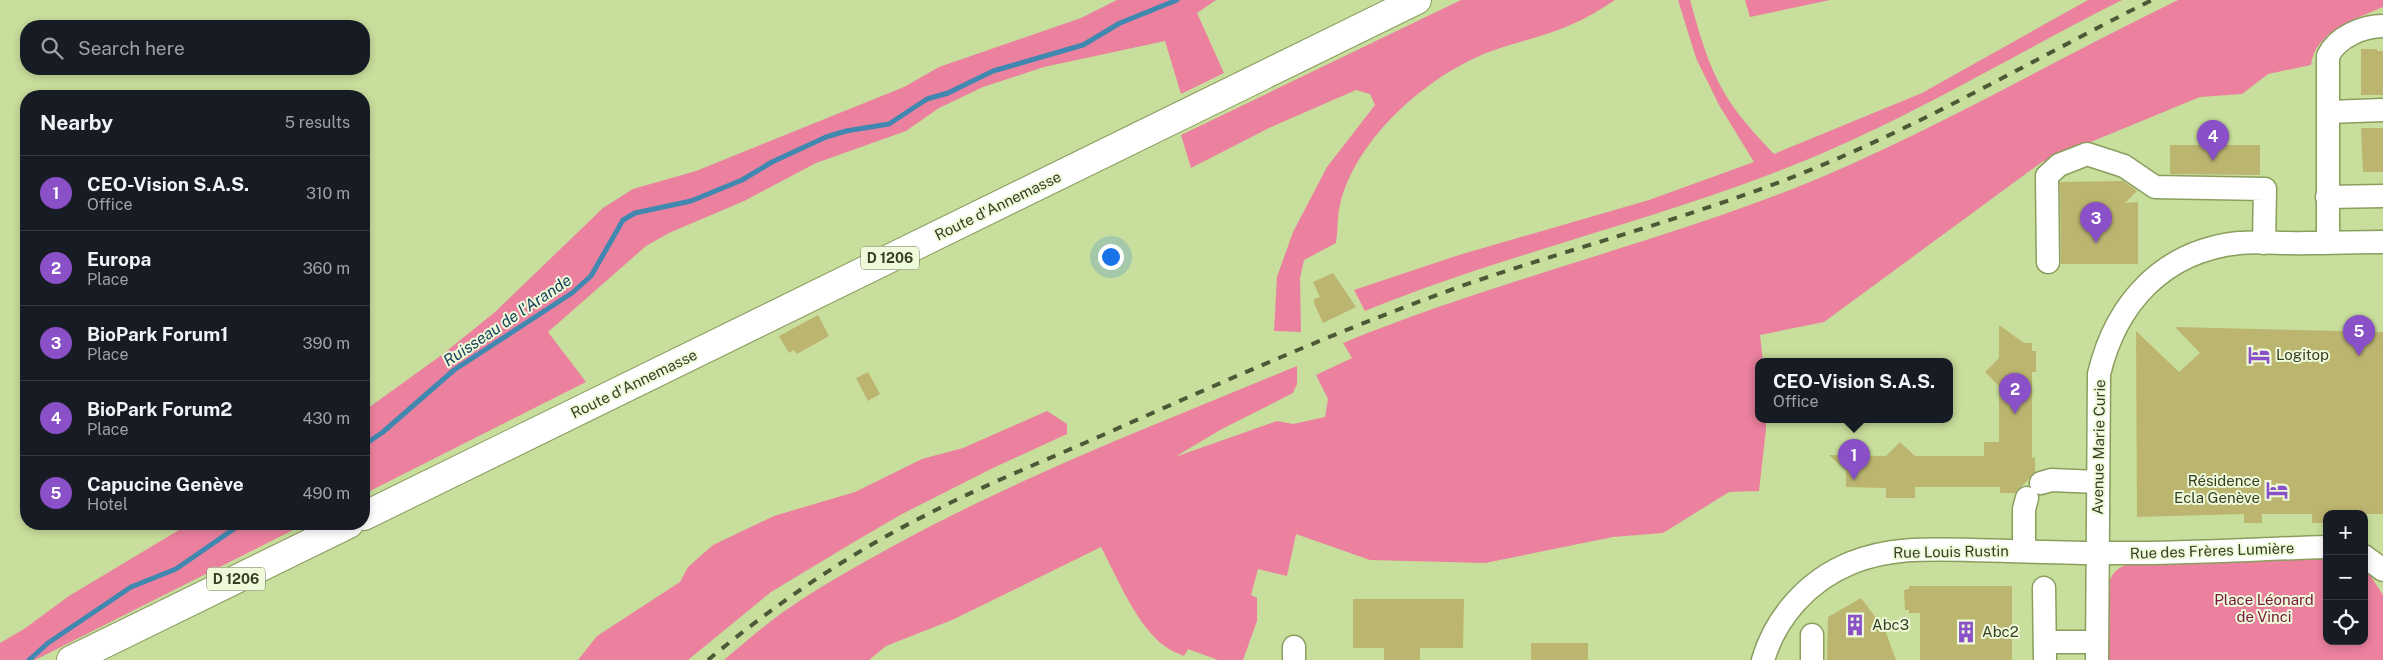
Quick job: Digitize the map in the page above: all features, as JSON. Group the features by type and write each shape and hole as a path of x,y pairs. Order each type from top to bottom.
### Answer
{"main road":[{"name":"Route d'Annemasse","path":"370,513 1417,0"},
{"name":"D 1206","path":"71,660 337,530"}],"street":[{"path":"2328,242 2328,56 2331,50 2360,30 2383,26"},
{"path":"2329,112 2383,110"},
{"path":"2048,262 2047,176 2059,165 2087,154 2124,166 2155,187 2265,189 2264,242"},
{"path":"2327,197 2383,196"},
{"name":"Avenue Marie Curie","path":"2097,651 2099,374 2105,349 2126,309 2154,277 2191,256 2217,247 2264,242 2383,242"},
{"path":"2024,551 2024,509 2034,491 2051,480 2098,482"},
{"name":"Rue des Frères Lumière","path":"2098,553 2323,547"},
{"name":"Rue Louis Rustin","path":"1763,660 1773,634 1791,607 1819,581 1852,562 1895,551 2098,553"},
{"path":"2368,559 2383,570"},
{"path":"2044,588 2045,651 2097,651"},
{"path":"1812,635 1812,660"}],"green space":[{"path":"1117,0 1216,0 1197,13 1224,73 1181,94 1165,41 1044,67 983,87 939,108 906,131 816,163 744,201 669,233 646,246 548,332 586,382 370,491 370,407 443,354 495,312 603,208 633,189 696,171 904,87 939,67 1081,18"},
{"path":"1461,0 1615,0 1568,26 1499,48 1465,63 1419,93 1397,112 1361,156 1348,180 1339,210 1336,243 1304,260 1300,278 1301,332 1274,331 1277,277 1293,232 1327,167 1375,105 1370,94 1356,90 1269,128 1191,168 1181,135"},
{"path":"1678,0 1690,0 1705,48 1719,83 1742,118 1774,154 1922,93 2088,0 2122,0 1949,92 1817,156 1720,192 1465,274 1365,311 1354,290 1459,255 1649,200 1754,162 1719,105 1696,58"},
{"path":"1745,0 1830,0 1750,17"},
{"path":"2178,0 2383,0 2383,7 2349,22 2328,35 2314,53 2311,65 2268,74 2242,94 2200,97 2042,162 1824,322 1760,335 1763,358 1755,358 1755,423 1766,423 1766,429 1759,491 1729,492 1663,533 1613,537 1485,563 1370,560 1296,534 1287,576 1258,569 1251,595 1257,598 1257,621 1243,660 1218,660 1188,649 1184,656 1166,647 1137,615 1101,547 952,620 886,646 869,660 724,660 779,615 835,579 942,520 1042,473 1297,366 1297,384 1293,393 1220,430 1175,457 1277,421 1293,424 1325,417 1328,399 1316,375 1352,358 1343,343 1454,302 1679,230 1790,190 1889,147"},
{"path":"1047,411 1067,424 1067,434 991,469 902,514 854,542 771,592 688,660 578,660 597,636 680,582 688,567 713,545 774,516 855,492 922,459 963,448"},
{"path":"179,530 293,530 35,660 0,660 0,643 24,629 69,596"},
{"name":"Place Léonard de Vinci","path":"2323,556 2323,645 2368,645 2368,572 2383,595 2383,660 2108,660 2109,583 2118,569 2128,564"}],"building":[{"path":"2361,49 2383,51 2383,95 2361,95"},
{"path":"2361,128 2383,128 2383,172 2363,172"},
{"path":"2170,145 2260,145 2260,175 2170,174"},
{"path":"2123,181 2137,191 2125,203 2138,202 2138,264 2061,264 2060,182"},
{"path":"1333,273 1356,307 1323,323 1314,303 1314,299 1320,297 1313,282"},
{"path":"818,315 829,336 797,354 794,350 789,353 779,336"},
{"path":"1999,325 2024,343 2032,343 2032,351 2036,351 2036,372 2032,372 2032,458 2035,457 2035,472 2028,480 2015,493 2000,493 2000,487 1915,487 1915,498 1886,498 1886,488 1846,487 1846,471 1829,455 1886,456 1900,442 1915,456 1984,456 1984,442 1999,442 1999,386 1985,372 1999,358"},
{"path":"2175,327 2383,332 2383,514 2368,514 2368,510 2323,510 2323,523 2312,523 2312,514 2262,514 2262,523 2244,523 2244,514 2137,517 2136,331 2179,372 2200,353"},
{"path":"868,372 880,394 868,401 856,378"},
{"name":"Abc2","path":"1909,586 2012,586 2012,660 1920,660 1920,613 1909,613 1909,610 1905,610 1904,590 1909,589"},
{"name":"Abc3","path":"1861,598 1885,630 1896,660 1827,660 1828,617"},
{"path":"1353,599 1464,599 1463,648 1420,648 1420,660 1384,660 1384,648 1353,648"},
{"path":"1531,643 1588,643 1588,660 1531,660"}],"waterway":[{"name":"Ruisseau de l'Arande","path":"370,441 383,432 454,370 572,293 591,276 623,220 635,213 691,201 742,180 772,162 826,137 846,131 889,124 927,99 948,93 993,71 1083,45 1120,23 1177,0"},
{"name":"Ruisseau de l'Arande","path":"29,660 48,643 131,587 176,569 232,530"}],"railway":[{"path":"708,660 786,599 870,545 990,484 1236,376 1425,299 1747,194 1833,161 1925,118 2152,0"}],"place":[{"name":"BioPark Forum2","path":"2213,161"},
{"name":"BioPark Forum1","path":"2096,243"},
{"name":"Logitop","path":"2259,355"},
{"name":"Capucine Genève","path":"2359,356"},
{"name":"Europa","path":"2015,414"},
{"name":"CEO-Vision S.A.S.","path":"1854,480"},
{"name":"Résidence Ecla Genève","path":"2277,490"},
{"name":"Abc3","path":"1855,625"},
{"name":"Abc2","path":"1966,632"}]}
